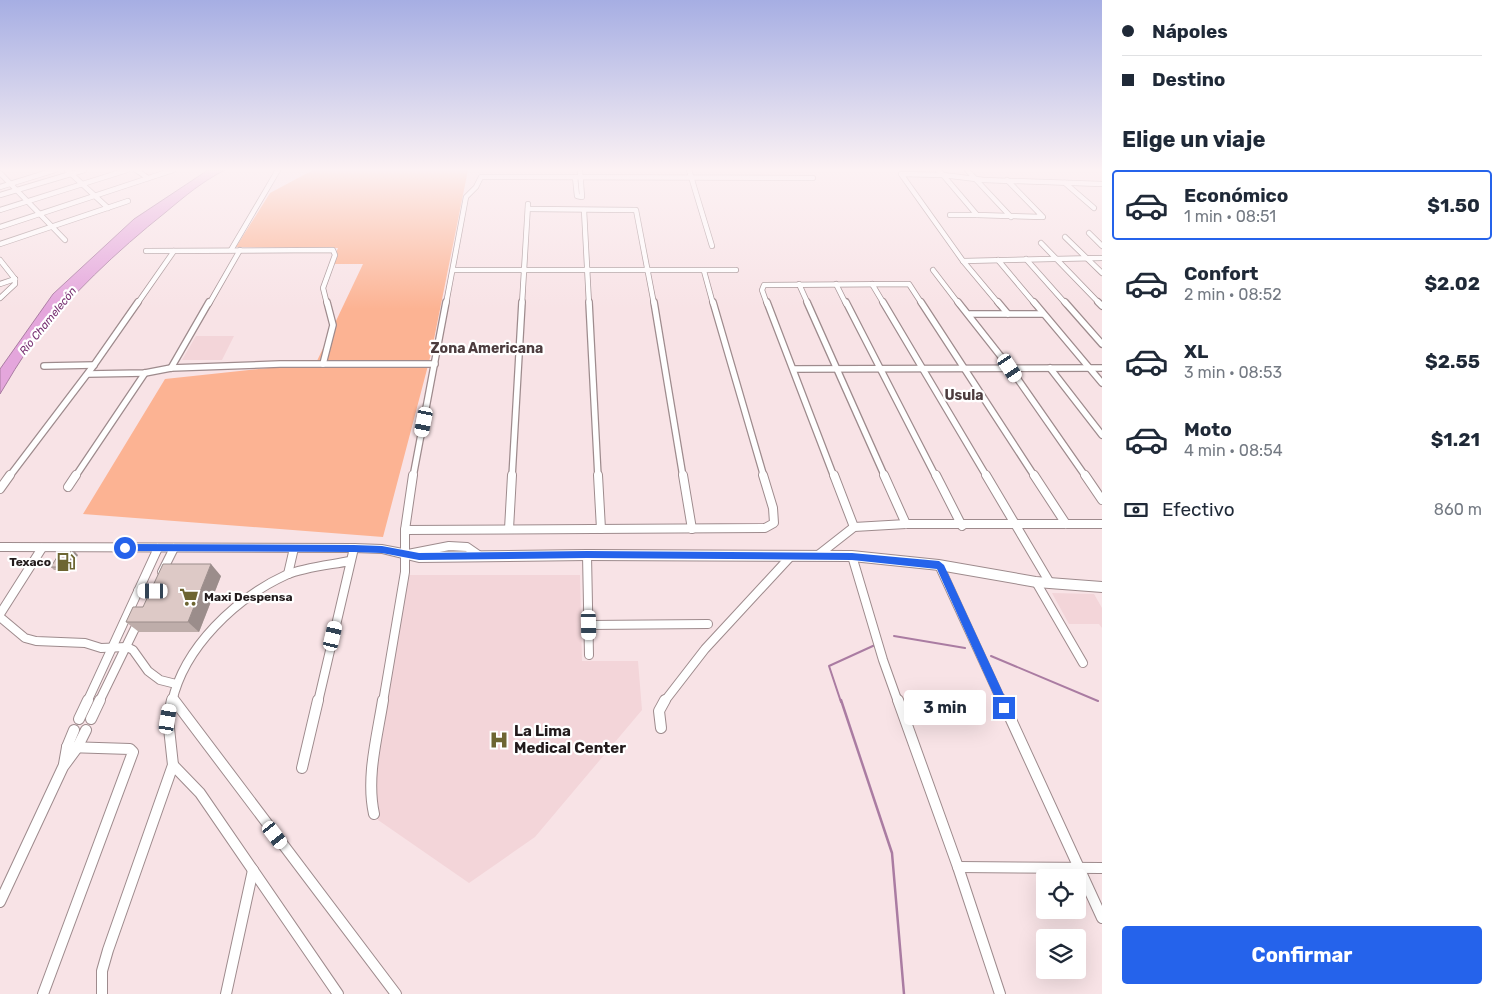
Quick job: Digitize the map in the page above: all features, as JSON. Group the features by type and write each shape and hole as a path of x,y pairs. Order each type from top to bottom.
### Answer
{"street":[{"path":"0,227 33,216"},
{"path":"42,216 65,240"},
{"path":"0,244 83,216"},
{"path":"231,250 251,216"},
{"path":"374,814 370,796 372,768 405,572 405,530 409,498 463,216"},
{"path":"509,529 527,216"},
{"path":"584,216 601,529"},
{"path":"637,216 649,271 692,529"},
{"path":"703,216 712,246"},
{"path":"931,216 963,261 1008,314"},
{"path":"1001,216 1042,216"},
{"path":"1089,233 1102,246"},
{"path":"1065,237 1102,273"},
{"path":"1041,243 1102,306"},
{"path":"146,251 327,249 335,252 323,288 333,325 323,364"},
{"path":"171,368 240,250"},
{"path":"0,489 88,374 174,251"},
{"path":"963,261 1102,258"},
{"path":"1026,259 1102,344"},
{"path":"998,260 1102,383"},
{"path":"0,298 11,290 15,284 15,279 1,263"},
{"path":"453,270 736,270"},
{"path":"934,270 1010,368 1102,500"},
{"path":"405,530 765,528 774,523 773,508 704,271"},
{"path":"0,284 15,279"},
{"path":"854,527 762,287 764,284 909,284 1066,524"},
{"path":"799,284 906,524"},
{"path":"836,284 962,526"},
{"path":"872,284 1014,526 1050,583"},
{"path":"970,314 1043,314"},
{"path":"88,374 145,373 171,368 323,364 435,364"},
{"path":"44,366 94,365"},
{"path":"1050,368 1102,435"},
{"path":"794,369 1102,368"},
{"path":"68,487 145,373"},
{"path":"817,556 854,527 906,524 1014,526 1102,524"},
{"path":"0,548 354,548 426,557 587,555 852,556 939,565 1036,582 1102,587"},
{"path":"42,548 0,616 25,638 36,641 85,643 101,648 113,646 127,647 133,650 148,671 160,680 176,684"},
{"path":"142,615 93,716 81,716 158,548"},
{"path":"138,591 151,595 174,548"},
{"path":"288,574 294,548"},
{"path":"302,768 354,548"},
{"path":"587,555 589,656"},
{"path":"661,728 659,711 666,698 705,650 791,556"},
{"path":"852,556 883,660 958,866 1000,994"},
{"path":"102,994 102,971 108,950 173,764 168,719 176,684 186,664 212,630 242,603 288,574 350,561"},
{"path":"939,565 1102,918"},
{"path":"1036,582 1083,662"},
{"path":"589,625 708,624"},
{"path":"90,696 102,696"},
{"path":"172,698 396,994"},
{"path":"63,767 67,747 74,730"},
{"path":"0,902 63,767 77,748 86,730"},
{"path":"43,994 133,752 130,749 67,747"},
{"path":"173,764 200,793 338,994"},
{"path":"958,866 1102,868"},
{"path":"226,994 253,870"}],"shaded area":[{"path":"255,216 459,216 431,354 383,537 83,514 165,379 316,363 363,264 331,264 338,248 236,247"},
{"path":"196,336 234,336 222,360 182,360"},
{"name":"La Lima Medical Center","path":"409,575 580,575 582,661 638,661 642,710 535,837 469,883 378,820 375,770"},
{"path":"1052,593 1094,594 1102,608 1102,628 1099,624 1069,624"}],"water":[{"name":"Río Chamelecón","path":"138,216 160,216 94,275 61,309 31,346 0,394 0,369 53,294"}],"building":[{"path":"60,552 75,552 66,567 51,567"},
{"path":"163,564 211,564 188,622 126,622 133,607 143,607"}],"waterway":[{"path":"894,636 965,648"},
{"path":"841,702 829,666 875,645"},
{"path":"991,656 1098,701"},
{"path":"841,700 892,853 904,994"}],"place":[{"name":"Texaco","path":"66,562"},
{"name":"Maxi Despensa","path":"189,597"},
{"name":"La Lima Medical Center","path":"499,740"}],"district":[{"name":"Zona Americana","path":"487,348"},
{"name":"Usula","path":"964,395"}],"route":[{"path":"125,548 354,548 382,550 419,557 587,555 852,556 939,565 1004,708"}]}
